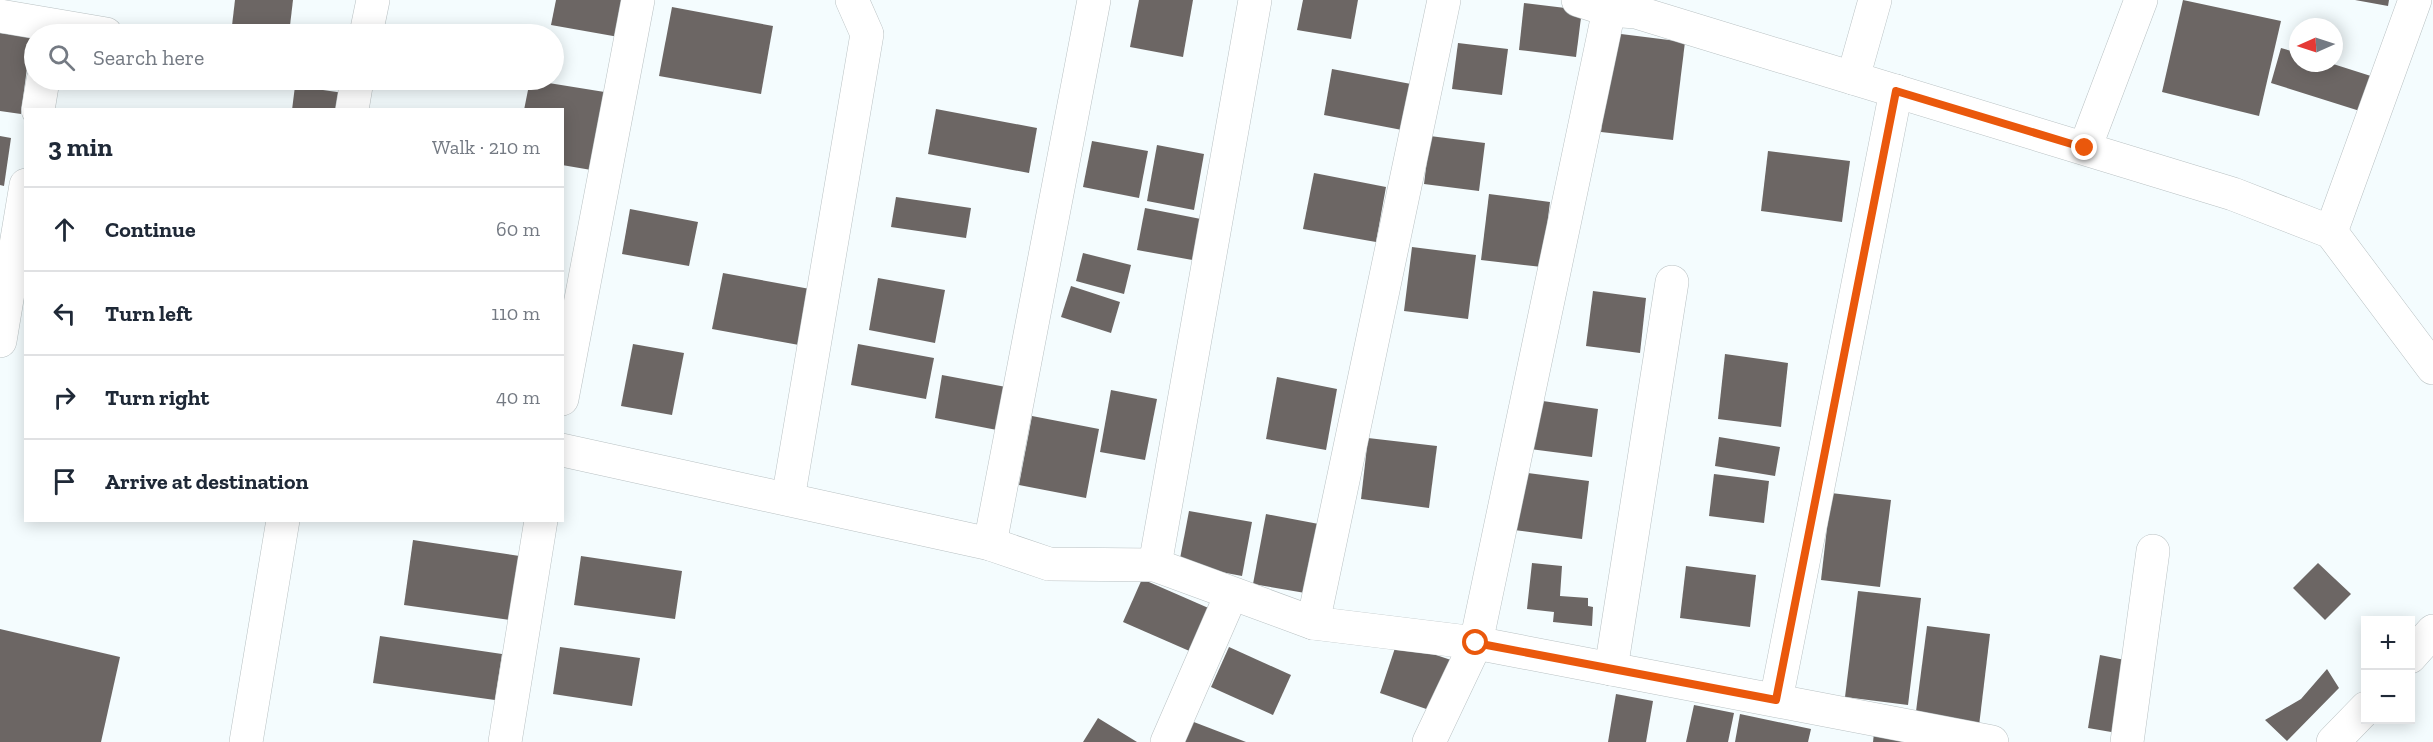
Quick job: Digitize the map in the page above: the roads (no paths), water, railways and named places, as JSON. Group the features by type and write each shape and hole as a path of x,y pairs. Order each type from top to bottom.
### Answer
{"street":[{"path":"368,24 373,0"},
{"path":"564,388 638,0"},
{"path":"788,499 867,34 852,0"},
{"path":"990,544 1094,0"},
{"path":"1155,565 1255,0"},
{"path":"1313,623 1444,0"},
{"path":"1578,0 1628,7 2233,194 2331,232 2430,357"},
{"path":"1853,78 1875,0"},
{"path":"2085,148 2141,0"},
{"path":"2331,232 2415,0"},
{"path":"1429,742 1476,643 1628,7"},
{"path":"0,16 53,20 68,24"},
{"path":"38,108 41,90"},
{"path":"352,108 355,90"},
{"path":"1776,700 1896,91"},
{"path":"0,341 24,197"},
{"path":"1611,669 1672,282"},
{"path":"564,450 990,544 1049,564 1155,565 1231,595 1313,623 1476,643 1776,700 1862,730 1992,742"},
{"path":"246,742 283,522"},
{"path":"506,742 542,522"},
{"path":"2127,742 2153,551"},
{"path":"1167,742 1231,595"},
{"path":"2415,651 2433,631"},
{"path":"2333,742 2361,713"}]}
